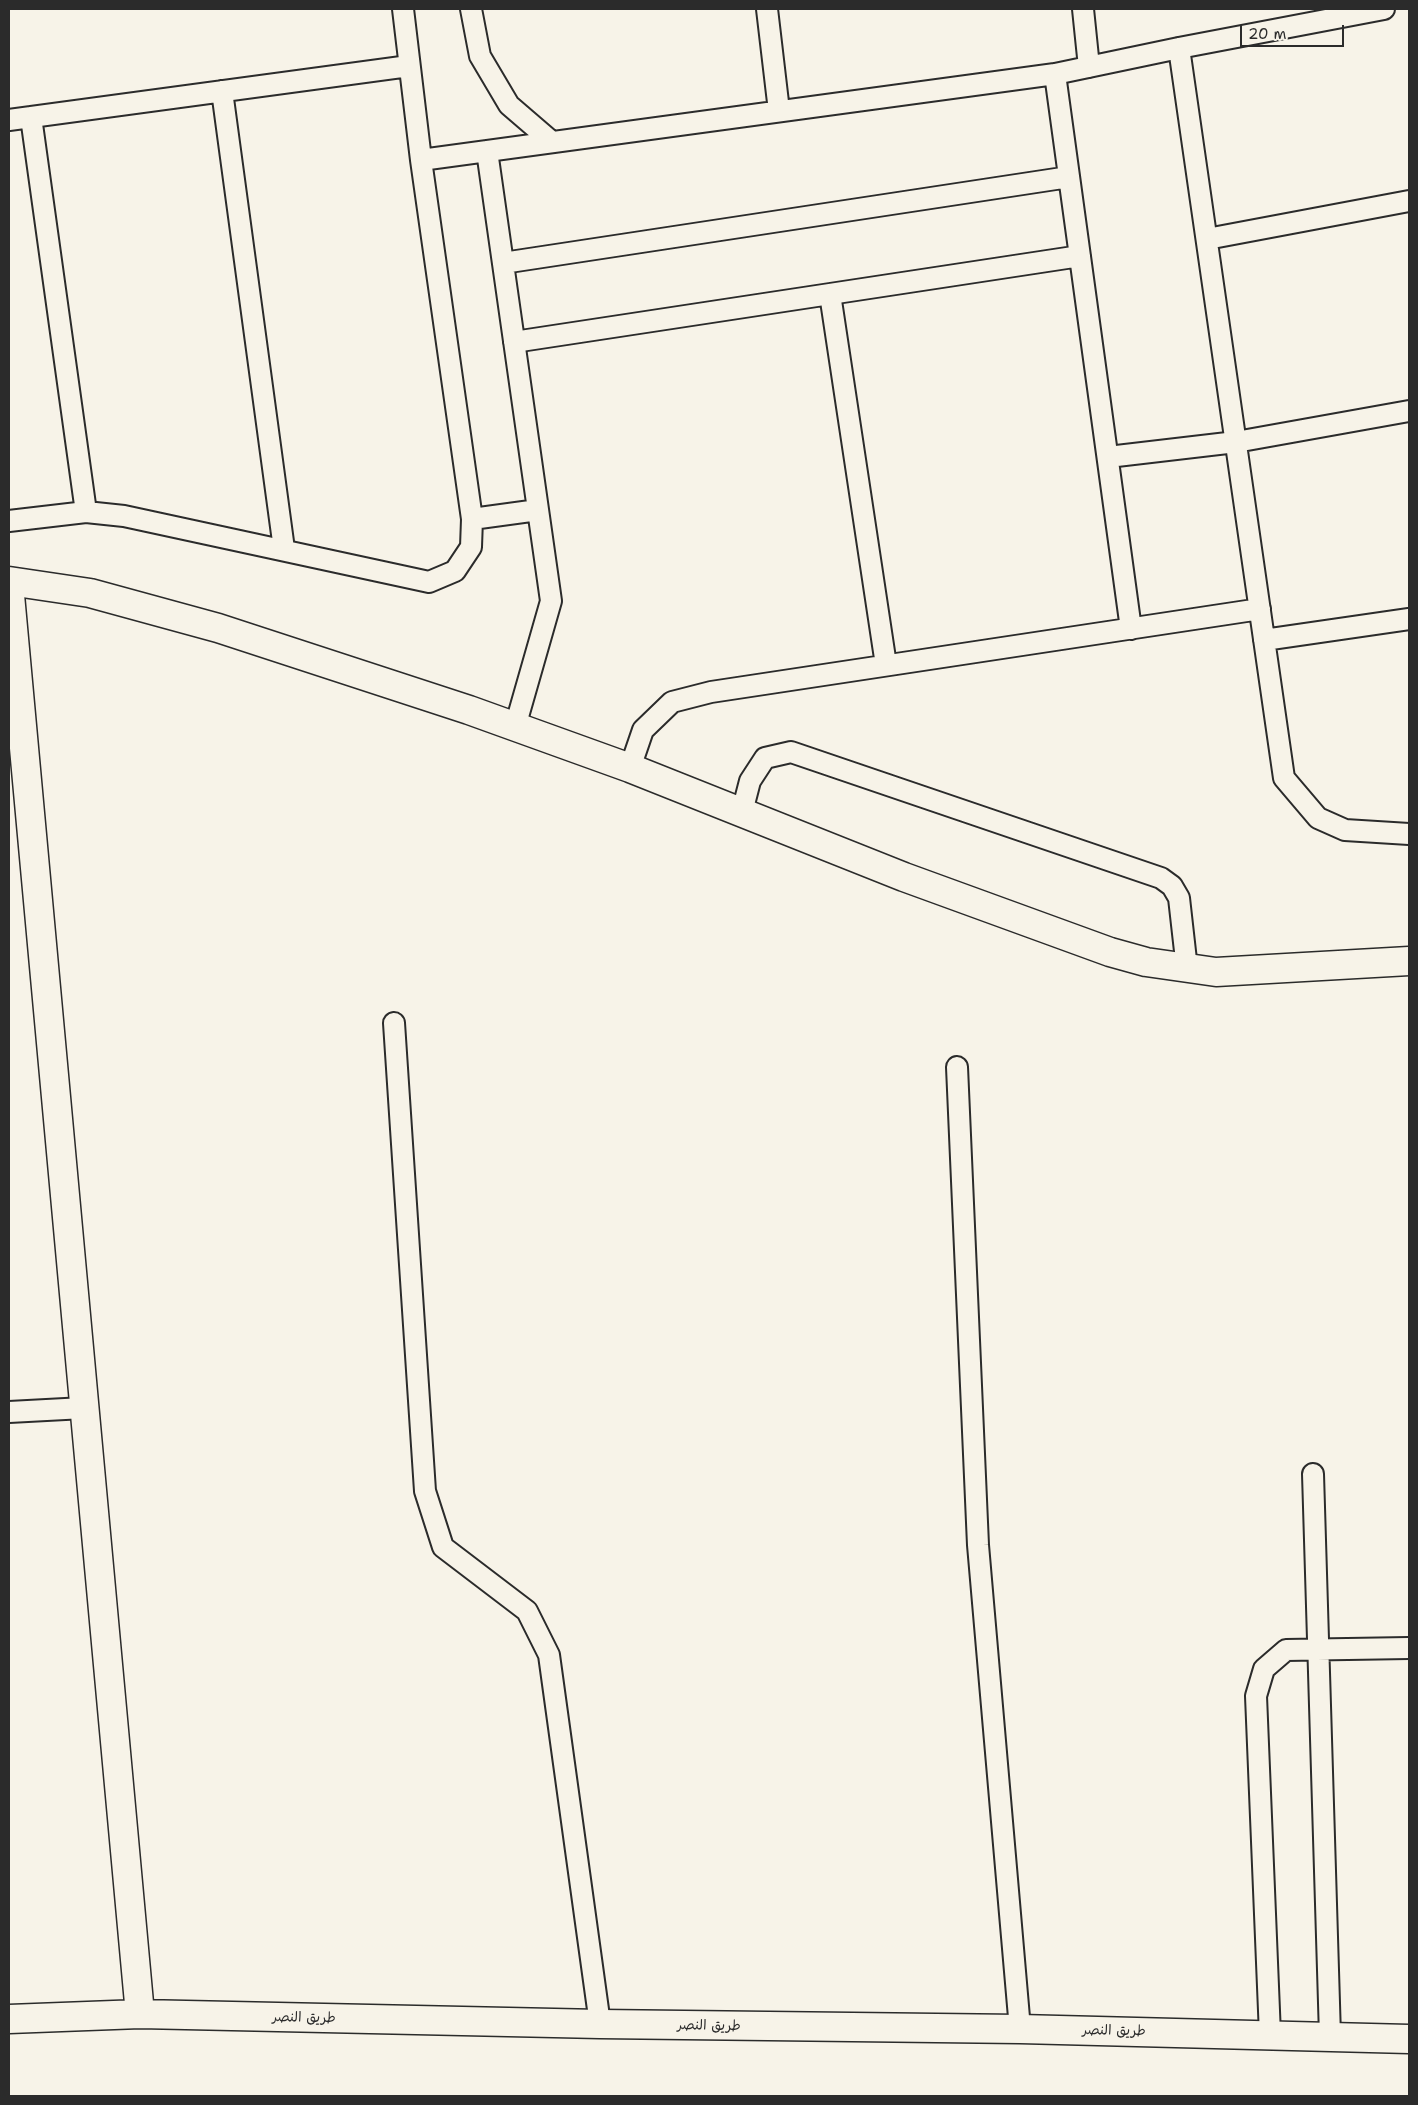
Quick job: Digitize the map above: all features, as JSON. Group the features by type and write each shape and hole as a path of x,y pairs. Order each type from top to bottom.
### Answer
{"main road":[{"path":"140,2014 9,582 90,594 218,628 515,727 630,768 904,877 1038,927 1110,952 1146,962 1216,972 1409,961"},
{"name":"طريق النصر","path":"9,2019 140,2014 600,2024 1020,2029 1409,2039"}],"lane":[{"path":"9,521 86,512 124,516 284,549 429,582 455,571 471,547 472,519 421,160 402,9"},
{"path":"471,9 480,56 509,105 552,142"},
{"path":"767,9 779,112"},
{"path":"1083,9 1089,66"},
{"path":"421,160 1055,74 1384,9"},
{"path":"1179,48 1284,778 1318,818 1344,830 1409,834"},
{"path":"9,120 410,66"},
{"path":"1055,74 1131,628"},
{"path":"222,91 284,549"},
{"path":"31,117 86,512"},
{"path":"487,151 551,602 515,727"},
{"path":"503,263 1069,177"},
{"path":"1207,239 1409,201"},
{"path":"514,342 1080,256"},
{"path":"830,294 886,665"},
{"path":"1108,457 1236,442 1409,411"},
{"path":"472,519 538,510"},
{"path":"630,768 643,730 672,702 711,692 1260,609"},
{"path":"1264,640 1409,619"},
{"path":"742,812 750,781 765,758 791,752 1161,878 1172,886 1179,898 1187,969"},
{"path":"394,1023 425,1491 444,1547 527,1611 549,1655 600,2024"},
{"path":"957,1067 978,1545 1020,2029"},
{"path":"9,1412 84,1408"},
{"path":"1313,1474 1330,2036"},
{"path":"1270,2035 1256,1696 1264,1669 1286,1650 1409,1648"}]}
